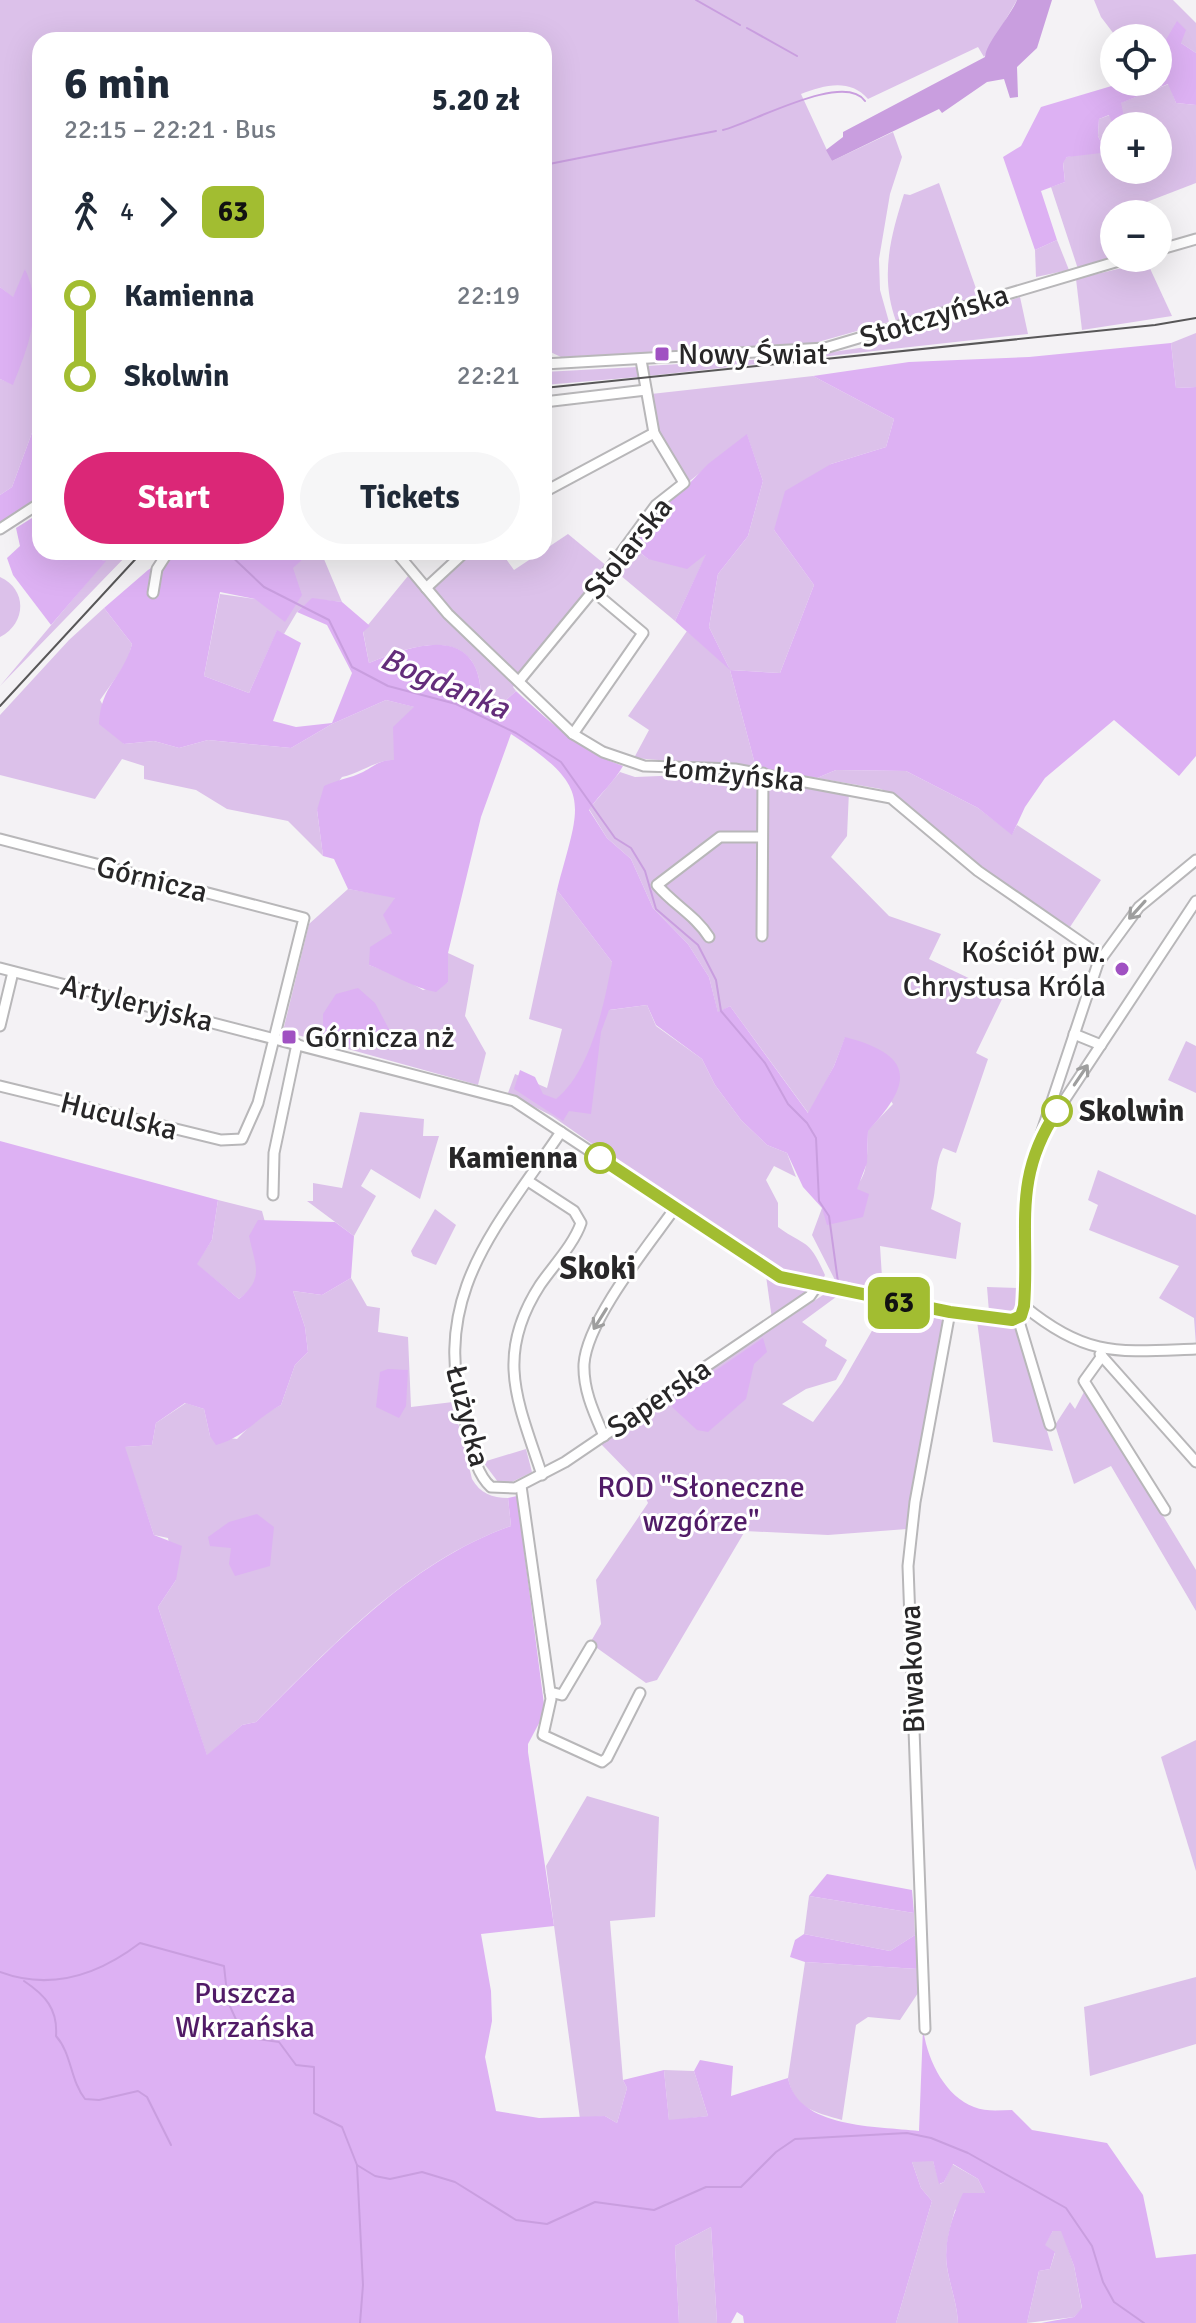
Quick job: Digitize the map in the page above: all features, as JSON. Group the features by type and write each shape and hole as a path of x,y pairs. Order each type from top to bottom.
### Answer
{"street":[{"path":"1172,246 1196,239"},
{"name":"Stołczyńska","path":"552,364 832,347 1100,267"},
{"name":"Stolarska","path":"519,681 593,591 656,505 684,483 654,433 641,360"},
{"path":"552,401 646,390"},
{"path":"552,488 654,433"},
{"path":"0,529 32,508"},
{"path":"153,593 157,569 163,560"},
{"name":"Łomżyńska","path":"403,560 448,614 573,734 603,752 633,764 706,766 763,773 891,798 978,871 1101,956"},
{"path":"426,588 456,560"},
{"path":"573,734 643,633 593,591"},
{"path":"762,936 763,773"},
{"path":"709,937 696,917 677,908 657,885 717,838 762,837"},
{"name":"Górnicza","path":"0,839 304,918 274,1038"},
{"path":"1050,1425 1018,1318 1024,1306 1025,1201 1036,1145 1056,1102 1074,1034 1101,956 1146,900 1196,860"},
{"path":"1056,1102 1101,1045 1196,901"},
{"name":"Artyleryjska","path":"0,968 274,1038"},
{"path":"0,1026 13,972"},
{"path":"1074,1034 1101,1045"},
{"path":"274,1038 511,1100 775,1275 950,1312 997,1320 1018,1318"},
{"name":"Huculska","path":"0,1086 162,1127 230,1142 238,1141 245,1136 252,1122 274,1038"},
{"path":"273,1195 274,1153 297,1044"},
{"name":"Łużycka","path":"491,1487 479,1469 459,1402 453,1368 454,1332 467,1280 561,1132"},
{"path":"528,1181 574,1211 581,1223 534,1295 513,1344 513,1383 542,1475"},
{"path":"604,1436 587,1390 584,1365 590,1337 675,1208"},
{"name":"Saperska","path":"491,1487 507,1490 542,1475 810,1296 817,1286"},
{"path":"1024,1306 1061,1335 1099,1352 1196,1462"},
{"name":"Biwakowa","path":"925,2029 908,1566 915,1502 950,1312"},
{"path":"1099,1352 1196,1349"},
{"path":"1099,1352 1084,1381 1165,1510"},
{"path":"521,1486 550,1692 543,1735 602,1762 607,1758 640,1693"},
{"path":"550,1692 562,1695 591,1646"}],"green space":[{"path":"0,0 1017,0 984,57 978,47 868,99 853,88 836,85 801,94 832,161 893,132 902,157 890,194 879,259 880,290 889,322 811,344 561,357 552,353 552,32 32,32 32,433 12,487 0,495 0,379 13,384 26,270 13,298 0,287"},
{"path":"1094,0 1173,0 1196,23 1196,53 1181,43 1172,45 1172,24 1106,24"},
{"path":"1177,21 1186,30 1181,43 1196,53 1196,105 1176,103 1172,94 1172,29"},
{"path":"1100,89 1100,96 1138,96 1121,103 1123,112 1100,112 1100,153 1067,157 1063,163 1065,182 1041,191 1057,240 1035,250 1003,157 1021,146 1041,107"},
{"path":"1172,92 1176,103 1196,105 1196,183 1152,200 1100,200 1100,262 1078,269 1051,187 1065,182 1063,162 1067,157 1100,149 1100,184 1172,184 1172,112 1122,112 1120,103 1138,96 1172,96"},
{"path":"939,183 979,297 896,321 888,273 895,226 904,194 910,195"},
{"path":"1057,240 1069,270 1036,277 1035,250"},
{"path":"25,269 32,292 32,328 13,385 0,379 0,287 13,297"},
{"path":"1105,272 1152,272 1172,316 1082,330 1076,279"},
{"path":"1020,297 1028,334 648,376 646,366 772,358 865,347 896,341 902,334"},
{"path":"1196,333 1196,387 1176,388 1171,343"},
{"path":"1171,343 1176,388 1196,387 1196,756 1179,776 1114,720 1045,778 1025,807 1012,835 978,808 906,771 836,770 817,778 756,768 730,670 780,673 814,585 774,530 785,491 831,464 886,447 894,419 813,376 909,362 1029,357"},
{"path":"637,367 638,377 552,384 552,372"},
{"path":"813,376 894,419 886,447 831,464 774,530 814,585 780,673 730,670 756,768 634,758 649,730 628,716 687,631 729,668 709,627 718,574 748,536 763,481 747,435 686,484 683,470 661,440 651,394"},
{"path":"32,433 32,503 0,523 0,495 12,487"},
{"path":"747,434 763,481 748,536 718,574 709,627 730,670 675,621 706,554 687,569 648,559 632,546 662,503 683,490 708,464"},
{"path":"32,518 32,560 106,561 51,625 13,575 7,558 20,546 16,528"},
{"path":"568,534 608,567 513,687 516,691 495,710 481,705 479,680 472,662 461,651 429,645 369,663 363,631 408,576 424,594 463,560 507,560 514,570 529,560 552,560 552,545"},
{"path":"632,546 648,559 707,553 675,621 614,570"},
{"path":"101,560 122,560 0,686 105,561"},
{"path":"164,560 302,560 293,568 302,595 285,622 255,599 220,592 204,676 249,693 277,630 301,643 273,721 296,727 332,723 352,673 327,625 297,612 312,598 342,602 370,626 363,632 369,663 429,645 446,645 461,650 472,661 479,679 481,705 495,710 516,691 579,744 623,766 589,810 607,838 631,859 653,908 688,944 709,977 718,1012 730,1006 808,1113 834,1066 845,1037 884,1052 895,1062 900,1072 894,1098 868,1131 867,1163 857,1189 869,1194 863,1217 827,1225 822,1208 803,1187 787,1153 767,1145 741,1120 715,1085 702,1059 656,1025 647,1005 609,1010 601,1032 591,1114 569,1111 563,1121 514,1089 520,1070 535,1077 543,1094 556,1099 568,1087 594,1036 612,962 557,890 575,816 569,784 557,769 511,734 481,817 448,953 448,982 436,992 369,965 370,947 392,933 383,915 395,898 348,889 334,859 323,856 317,810 324,786 381,762 394,760 393,727 414,707 386,700 332,724 291,748 208,740 179,748 154,741 124,744 99,724 104,700 132,644 104,608"},
{"path":"301,560 324,560 342,602 312,599 297,612 284,634 277,631 249,693 204,676 220,594 255,599"},
{"path":"0,577 15,589 20,606 15,623 0,637"},
{"path":"104,608 132,644 127,662 100,700 124,744 154,741 179,748 208,740 291,748 332,724 386,700 415,707 394,760 342,777 317,810 323,856 288,821 227,809 196,790 144,779 144,766 122,759 95,799 0,775 0,715 69,640"},
{"path":"836,770 906,771 978,808 1012,834 1017,825 1101,880 1070,927 992,876 901,799 881,789 817,778"},
{"path":"620,772 635,777 735,773 849,791 847,836 831,857 889,916 941,934 929,959 1004,995 976,1053 988,1059 956,1153 943,1148 938,1163 931,1209 961,1223 956,1259 880,1246 883,1293 845,1281 836,1282 812,1235 822,1208 848,1193 861,1180 867,1161 868,1130 893,1104 845,1038 809,1114 730,1006 718,1013 709,977 688,944 653,908 631,859 607,838 589,809"},
{"path":"348,889 395,897 392,933 369,965 397,975 423,990 448,982 448,953 474,965 465,1016 486,1053 478,1085 283,1031 309,924"},
{"path":"557,890 612,962 610,1010 647,1005 656,1026 702,1059 715,1085 741,1120 767,1145 787,1153 796,1177 774,1166 766,1180 778,1203 778,1227 810,1249 825,1275 822,1281 783,1273 760,1261 552,1116 508,1093 515,1074 547,1088 562,1029 529,1019"},
{"path":"358,988 375,1003 390,1031 381,1039 342,1046 323,1035 323,1014 336,994"},
{"path":"1186,1041 1196,1046 1196,1093 1168,1080"},
{"path":"360,1112 424,1119 423,1136 439,1136 420,1199 371,1169 361,1186 376,1196 354,1236 307,1201 313,1201 313,1183 342,1188"},
{"name":"Puszcza Wkrzańska","path":"0,1141 218,1200 212,1240 197,1264 239,1299 255,1277 249,1236 258,1220 335,1222 354,1236 351,1278 322,1295 293,1291 305,1327 308,1352 295,1365 281,1405 242,1433 216,1445 210,1436 204,1409 185,1403 156,1423 152,1445 125,1447 154,1535 182,1546 176,1580 158,1607 207,1755 242,1725 256,1722 343,1637 405,1584 439,1561 511,1526 508,1498 517,1496 545,1712 528,1744 528,1752 554,1926 481,1934 491,1991 492,2021 485,2057 496,2111 539,2118 605,2116 617,2123 627,2088 623,2080 664,2070 669,2120 708,2116 694,2071 700,2060 733,2066 731,2096 788,2078 795,2095 823,2116 842,2122 919,2131 923,2028 939,2075 954,2095 964,2102 983,2110 1012,2110 1032,2130 1107,2143 1143,2195 1156,2258 1196,2254 1196,2323 1041,2323 1074,2317 1082,2308 1074,2266 1061,2231 1053,2231 1045,2245 1055,2252 1050,2269 1039,2271 1027,2323 958,2323 947,2267 948,2238 963,2193 985,2193 978,2179 953,2164 944,2182 939,2184 933,2161 912,2162 921,2188 932,2201 896,2323 744,2323 743,2316 737,2312 731,2323 717,2323 711,2227 675,2246 679,2323 0,2323"},
{"path":"1098,1170 1196,1215 1196,1345 1194,1318 1159,1298 1179,1266 1089,1230 1098,1205 1088,1200"},
{"path":"218,1200 262,1211 269,1237 253,1288 239,1299 196,1264 212,1240"},
{"path":"435,1209 456,1225 436,1265 413,1256 411,1251"},
{"path":"766,1276 807,1289 807,1292 772,1319"},
{"path":"351,1278 367,1306 380,1308 378,1332 408,1337 411,1407 453,1402 472,1479 487,1494 508,1498 511,1526 439,1561 405,1584 373,1609 256,1722 242,1725 207,1756 158,1607 176,1580 168,1538 154,1535 124,1447 152,1445 156,1423 186,1403 204,1409 210,1436 237,1439 261,1415 281,1405 295,1365 308,1352 305,1327 293,1291 322,1295"},
{"path":"987,1287 1018,1288 1015,1307 1009,1314 989,1312"},
{"name":"ROD \"Słoneczne wzgórze\"","path":"823,1295 836,1297 802,1322 827,1340 825,1346 847,1360 836,1380 806,1389 782,1404 813,1422 842,1383 885,1308 944,1320 907,1529 828,1535 745,1531 657,1680 646,1683 590,1643 601,1624 596,1580 648,1503 639,1483 600,1443"},
{"path":"977,1321 1016,1327 1053,1451 993,1442"},
{"path":"763,1338 767,1352 754,1364 746,1399 708,1432 697,1430 672,1407 677,1397"},
{"path":"388,1369 408,1370 406,1406 399,1418 376,1407 380,1372"},
{"path":"1084,1392 1088,1392 1196,1570 1196,1611 1111,1466 1074,1484 1055,1425 1070,1402 1075,1409"},
{"path":"526,1449 532,1472 512,1482 498,1482 483,1462"},
{"path":"257,1514 274,1527 270,1566 235,1576 229,1564 231,1548 210,1546 208,1537 229,1522"},
{"path":"1196,1740 1196,1871 1161,1757"},
{"path":"587,1796 659,1817 655,1917 610,1921 623,2080 627,2088 617,2123 605,2116 580,2119 546,1866"},
{"path":"827,1874 912,1890 914,1913 809,1896"},
{"path":"809,1896 914,1913 915,1935 890,1951 804,1934"},
{"path":"804,1934 890,1951 915,1935 918,1969 805,1962 790,1957 795,1940"},
{"path":"805,1962 918,1969 918,1993 900,2020 868,2017 856,2025 842,2120 807,2108 795,2097 788,2078"},
{"path":"1196,1977 1196,2044 1090,2076 1084,2007"},
{"path":"664,2070 694,2071 708,2116 669,2121"},
{"path":"933,2161 940,2184 944,2182 952,2164 978,2179 985,2193 955,2210 949,2231 946,2260 958,2323 896,2323 932,2201 921,2188 912,2162"},
{"path":"711,2227 717,2323 679,2323 675,2246"},
{"path":"1053,2231 1062,2231 1074,2266 1082,2309 1074,2317 1027,2323 1039,2271 1050,2269 1055,2253 1044,2245"}],"shaded area":[{"path":"1017,0 1052,0 1037,48 1017,67 1018,97 1010,98 1004,79 987,82 942,113 939,109 832,161 826,150 843,137 843,132 985,57"}],"waterway":[{"path":"696,0 740,25"},
{"path":"747,28 797,56"},
{"name":"Bogdanka","path":"723,130 818,95 854,93 865,101"},
{"name":"Bogdanka","path":"552,163 716,131"},
{"name":"Bogdanka","path":"235,560 264,587 329,620 352,667 388,686 456,704 516,733 561,762 615,838 631,848 645,871 656,909 698,945 716,980 721,1011 765,1063 788,1104 807,1123 816,1138 819,1201 829,1216 838,1282"},
{"path":"0,1972 37,1980 73,1977 108,1964 140,1943 224,1966 228,2002 244,2037 279,2042 296,2065 314,2067 314,2113 342,2127 357,2165 375,2176 390,2179 422,2172 455,2182 516,2220 547,2224 595,2202 654,2210 706,2187 741,2187 776,2152 795,2139 907,2133 931,2138 968,2153 1066,2208 1092,2246 1103,2282 1114,2302 1144,2323"},
{"path":"24,1981 49,2004 55,2018 56,2036 85,2099 99,2100 138,2091 147,2097 171,2145"},
{"path":"357,2165 363,2285 360,2323"}],"railway":[{"path":"552,387 1155,325 1196,318"},
{"path":"0,706 135,560"}],"bus line":[{"name":"63","path":"600,1158 780,1277 882,1300 1012,1320 1021,1316 1024,1306 1027,1272 1025,1201 1029,1170 1036,1145 1057,1111"}],"place":[{"name":"Nowy Świat","path":"662,354"},
{"name":"Kościół pw. Chrystusa Króla","path":"1122,969"},
{"name":"Górnicza nż","path":"289,1037"},
{"name":"Skolwin","path":"1057,1111"},
{"name":"Kamienna","path":"600,1158"}],"district":[{"name":"Skoki","path":"598,1268"}]}
